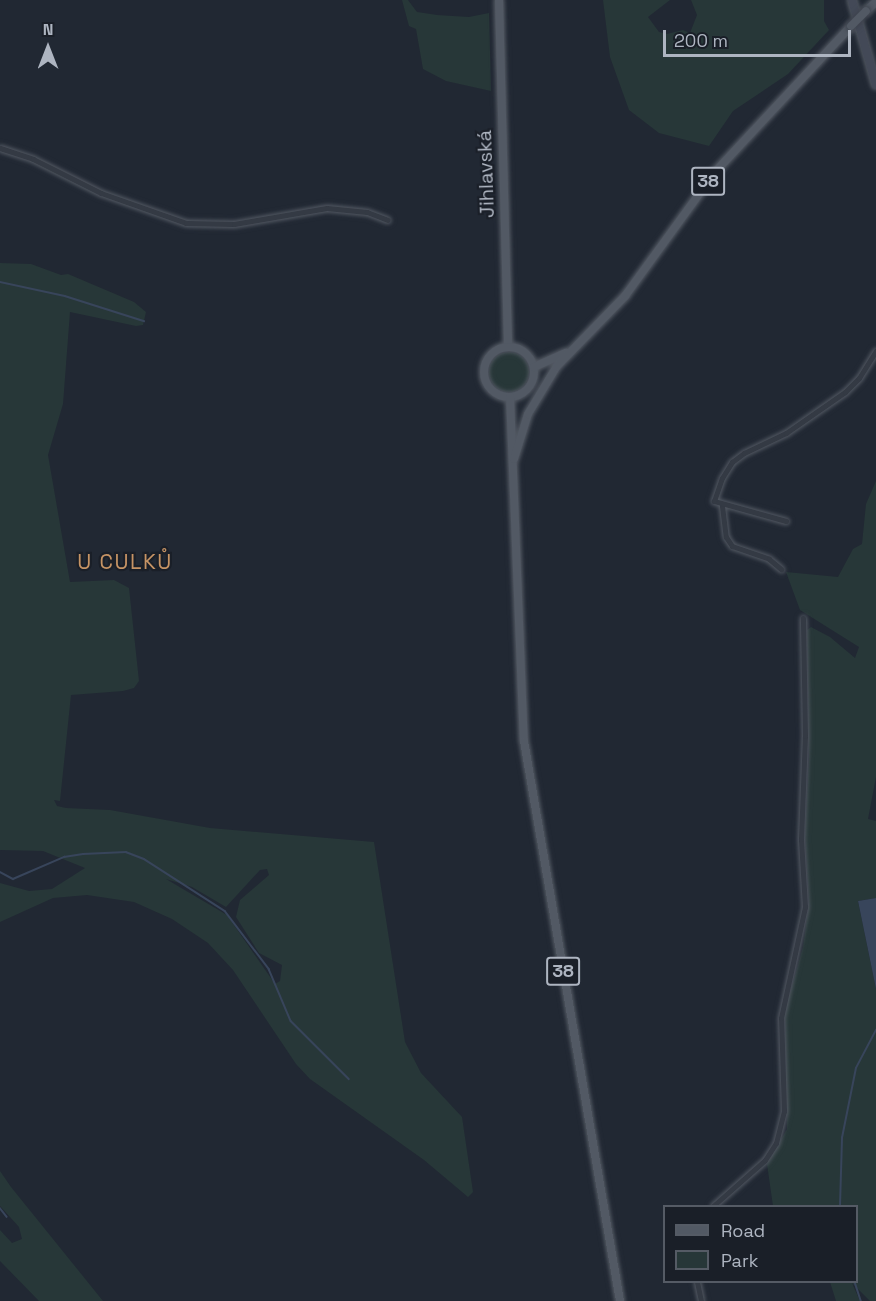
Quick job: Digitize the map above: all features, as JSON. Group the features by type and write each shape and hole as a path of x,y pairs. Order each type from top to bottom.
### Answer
{"main road":[{"name":"Jihlavská","path":"499,0 508,346"},
{"name":"38","path":"534,367 576,346 625,296 715,172 876,2"},
{"path":"508,346 525,352 534,367 527,389 510,397 490,388 484,372 489,356 508,346"},
{"path":"512,479 518,444 531,408 553,372 576,346"},
{"name":"38","path":"510,397 517,640 528,774 620,1301"}],"street":[{"path":"852,0 876,86"},
{"path":"0,147 33,159 101,193 186,223 234,224 327,208 367,212 388,220"},
{"path":"786,521 722,506 714,501 732,462 824,408 859,378 876,351"},
{"path":"722,506 726,537 732,546 769,559 781,569"},
{"path":"714,1205 765,1160 776,1143 784,1111 781,1018 805,907 801,839 805,736 803,618"},
{"path":"697,1283 700,1301"}],"green space":[{"path":"402,0 408,0 417,12 437,15 469,17 489,13 491,91 446,81 423,69 416,29 409,26"},
{"path":"603,0 670,0 648,17 659,32 667,34 683,30 690,33 697,15 691,0 824,0 824,21 829,30 788,74 733,111 709,146 659,133 629,110 610,57"},
{"path":"0,263 31,264 61,275 68,274 134,302 146,312 143,325 136,326 70,312 63,404 48,455 70,582 114,580 129,588 139,681 134,688 123,691 71,695 60,801 54,800 57,806 110,810 210,828 374,842 405,1042 421,1073 462,1117 473,1192 468,1197 424,1160 310,1079 296,1064 233,970 208,943 172,919 134,902 87,895 53,898 0,922 0,883 29,891 52,889 85,868 43,851 0,850","holes":["267,869 269,875 240,900 236,917 259,953 282,965 280,981 275,984 227,915 166,879 192,887 226,907 260,870"]},
{"path":"509,352 523,358 529,372 523,386 509,392 495,386 489,372 495,358"},
{"path":"876,481 876,777 868,819 876,821 876,898 858,901 876,989 876,1301 870,1301 852,1283 858,1283 858,1205 773,1205 767,1164 787,1129 785,1011 803,947 809,902 805,835 809,757 807,630 811,627 830,637 855,658 859,647 800,610 786,572 838,577 853,549 862,544 866,504"},
{"path":"0,1171 103,1301 39,1301 0,1261 0,1230 12,1243 22,1239 19,1227 0,1206"},
{"path":"830,1283 852,1283 860,1301 836,1301"}],"water":[{"path":"876,898 876,989 858,901"}],"waterway":[{"path":"0,282 65,296 144,321"},
{"path":"0,872 13,879 64,857 83,854 126,852 144,859 225,911 269,969 291,1021 349,1079"},
{"path":"840,1205 842,1138 856,1068 876,1030"},
{"path":"0,1208 7,1217"},
{"path":"855,1283 861,1301"}],"district":[{"name":"U CULKŮ","path":"125,562"}]}
